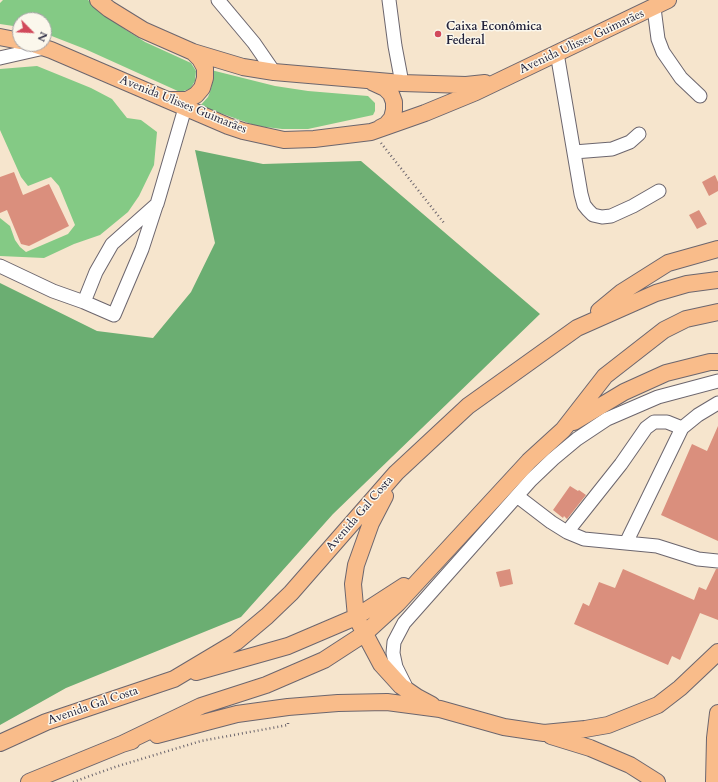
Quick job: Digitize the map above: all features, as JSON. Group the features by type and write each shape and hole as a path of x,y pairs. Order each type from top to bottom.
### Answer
{"main road":[{"name":"Avenida Ulisses Guimarães","path":"98,0 109,9 144,30 193,52 242,67 274,72 402,83 466,85 495,82"},
{"name":"Avenida Ulisses Guimarães","path":"52,52 165,100 243,131 284,140 314,139 371,132 436,109 654,8 668,0"},
{"path":"0,37 12,39"},
{"path":"165,100 187,100 196,95 202,88 205,78 205,68 200,59 193,52"},
{"path":"367,80 385,88 391,94 394,102 392,118 386,125 371,132"},
{"path":"577,328 622,292 668,263 718,249"},
{"name":"Avenida Gal Costa","path":"0,743 46,722 174,679 236,642 267,616 296,587 396,473 468,406 577,328 656,293 687,284 718,280"},
{"path":"29,782 122,744 201,706 266,685 324,660 364,634 398,603 529,461 563,430 605,376 664,330 686,319 718,312"},
{"path":"563,430 624,392 666,374 710,362 718,362"},
{"path":"396,473 371,523 356,565 353,584 356,617 381,664 402,686 440,709"},
{"path":"174,679 288,646 356,617 426,572"},
{"path":"544,734 608,725 658,705 680,688 718,652"},
{"path":"122,744 237,714 288,707 338,703 387,702 440,709 504,727 544,734 590,748 630,765 657,782"},
{"path":"714,782 715,738 718,713"}],"street":[{"path":"218,0 254,43 274,72"},
{"path":"389,0 402,83"},
{"path":"654,8 658,39 663,52 681,78 700,96"},
{"path":"0,58 20,52"},
{"path":"557,53 584,205 594,215 602,217 611,216 633,206 659,191"},
{"path":"0,266 53,291 114,315 142,249 157,204 185,108"},
{"path":"574,152 612,149 630,142 639,134"},
{"path":"84,302 96,272 112,244 157,204"},
{"path":"409,691 401,679 396,667 393,653 394,642 398,632 413,612 531,480 577,439 607,419 658,397 712,381 718,381"},
{"path":"626,543 682,428 698,415 718,403"},
{"path":"567,532 621,464 646,428 654,422 660,421 682,428"},
{"path":"517,496 551,522 567,532 584,539 656,546 698,559 718,561"}],"path":[{"path":"371,132 444,223"}],"green space":[{"path":"3,0 88,0 109,18 145,42 191,63 196,71 195,81 190,89 180,92 85,49 52,36 52,12 12,12 12,26 0,24 0,3"},
{"path":"37,66 91,88 112,99 127,118 141,120 157,132 154,165 139,196 128,212 100,235 74,244 44,258 0,256 0,218 10,226 15,240 26,252 68,234 75,225 59,186 51,177 28,186 21,177 0,130 0,69"},
{"path":"211,70 275,86 308,91 368,96 375,103 375,111 373,115 308,129 282,129 257,126 200,106 208,97 210,92 212,85"},
{"path":"195,150 263,164 361,161 540,314 333,514 241,617 66,688 0,725 0,283 97,331 153,338 191,292 215,243"}],"building":[{"path":"14,172 23,195 49,184 69,226 29,246 21,244 7,210 0,213 0,177"},
{"path":"715,175 718,182 718,191 709,196 702,182"},
{"path":"699,210 707,224 697,229 689,215"},
{"path":"718,426 718,541 661,515 692,444 707,451"},
{"path":"570,486 586,495 567,519 564,516 563,518 553,510"},
{"path":"510,569 513,584 500,587 496,572"},
{"path":"623,569 694,600 699,587 706,590 716,569 718,569 718,620 700,613 680,660 672,656 668,665 574,624 583,603 589,606 599,582 615,588"}],"place":[{"name":"Caixa Econômica Federal","path":"438,34"}]}
